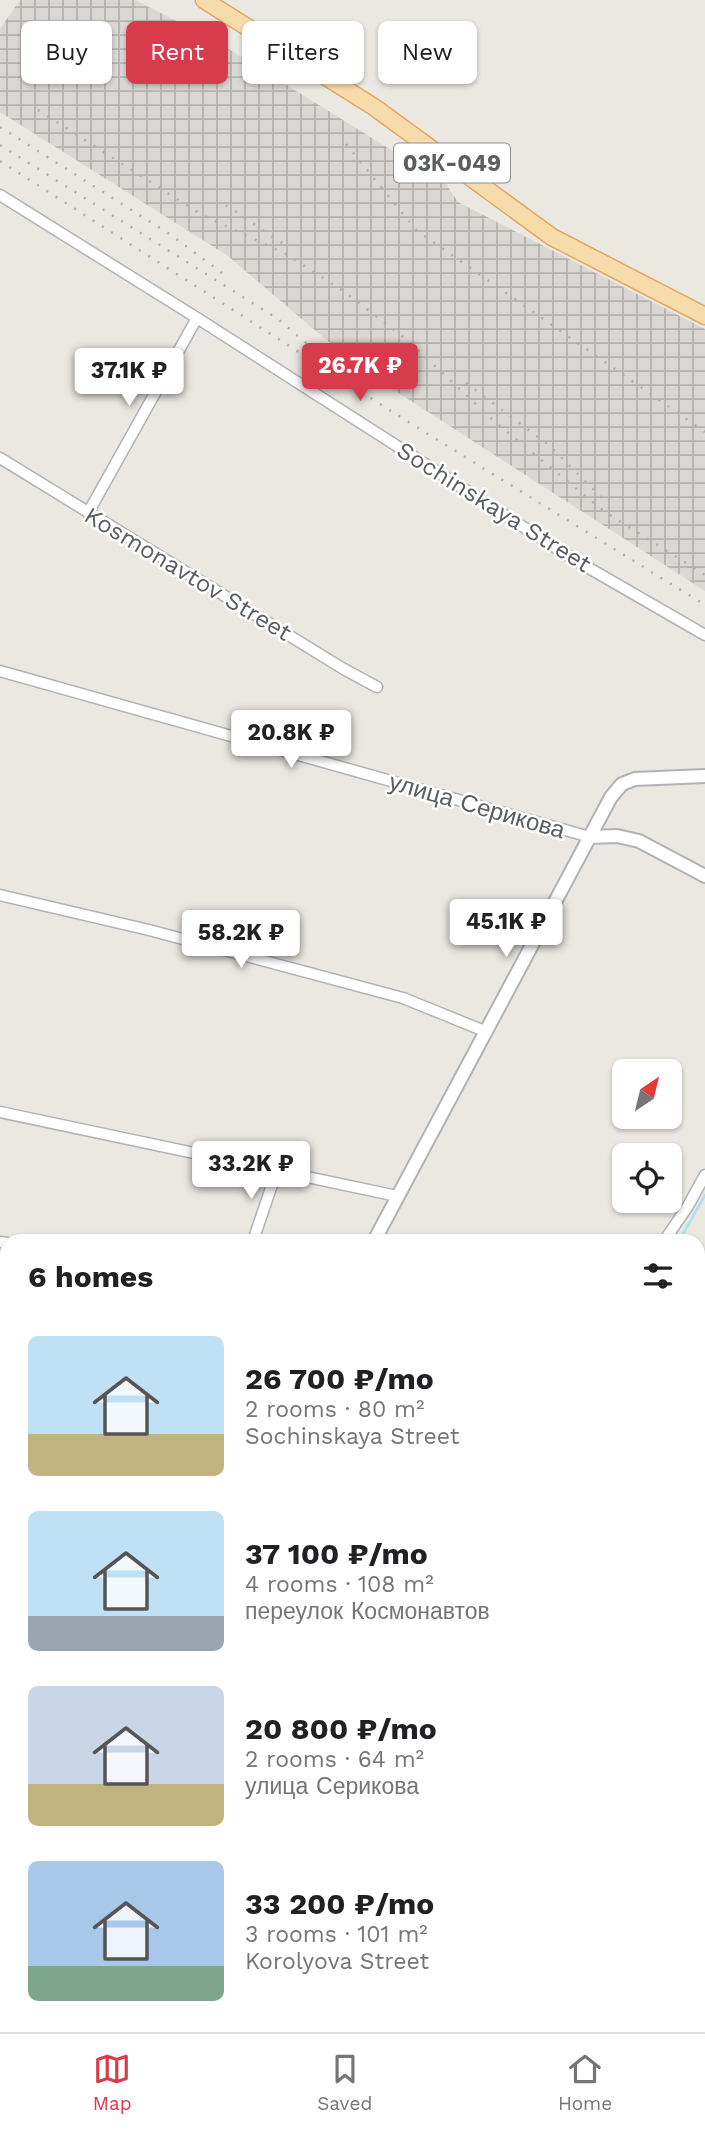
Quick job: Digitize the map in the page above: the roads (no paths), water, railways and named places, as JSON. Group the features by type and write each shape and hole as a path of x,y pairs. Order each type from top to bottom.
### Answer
{"main road":[{"name":"03К-049","path":"204,0 374,107 552,237 705,316"}],"street":[{"name":"Sochinskaya Street","path":"0,195 575,560 705,635"},
{"path":"88,513 197,318"},
{"name":"Kosmonavtov Street","path":"0,458 377,687"},
{"name":"улица Серикова","path":"0,671 590,837"},
{"path":"378,1234 611,797 622,784 635,779 705,776"},
{"path":"590,837 617,836 639,841 705,876"},
{"path":"0,895 149,930 390,994 486,1032"},
{"path":"0,1112 397,1196"},
{"path":"255,1234 277,1170"},
{"path":"669,1234 705,1175"}],"waterway":[{"path":"683,1234 705,1195"}],"railway":[{"path":"38,110 202,215 286,254 342,290 407,340 495,422 605,512 705,575"},
{"path":"0,127 171,235 226,276"},
{"path":"346,144 416,230 705,432"},
{"path":"0,145 278,319 320,355"},
{"path":"0,161 402,418 705,605"},
{"path":"226,205 285,245"},
{"path":"466,383 550,446 607,503"}]}
